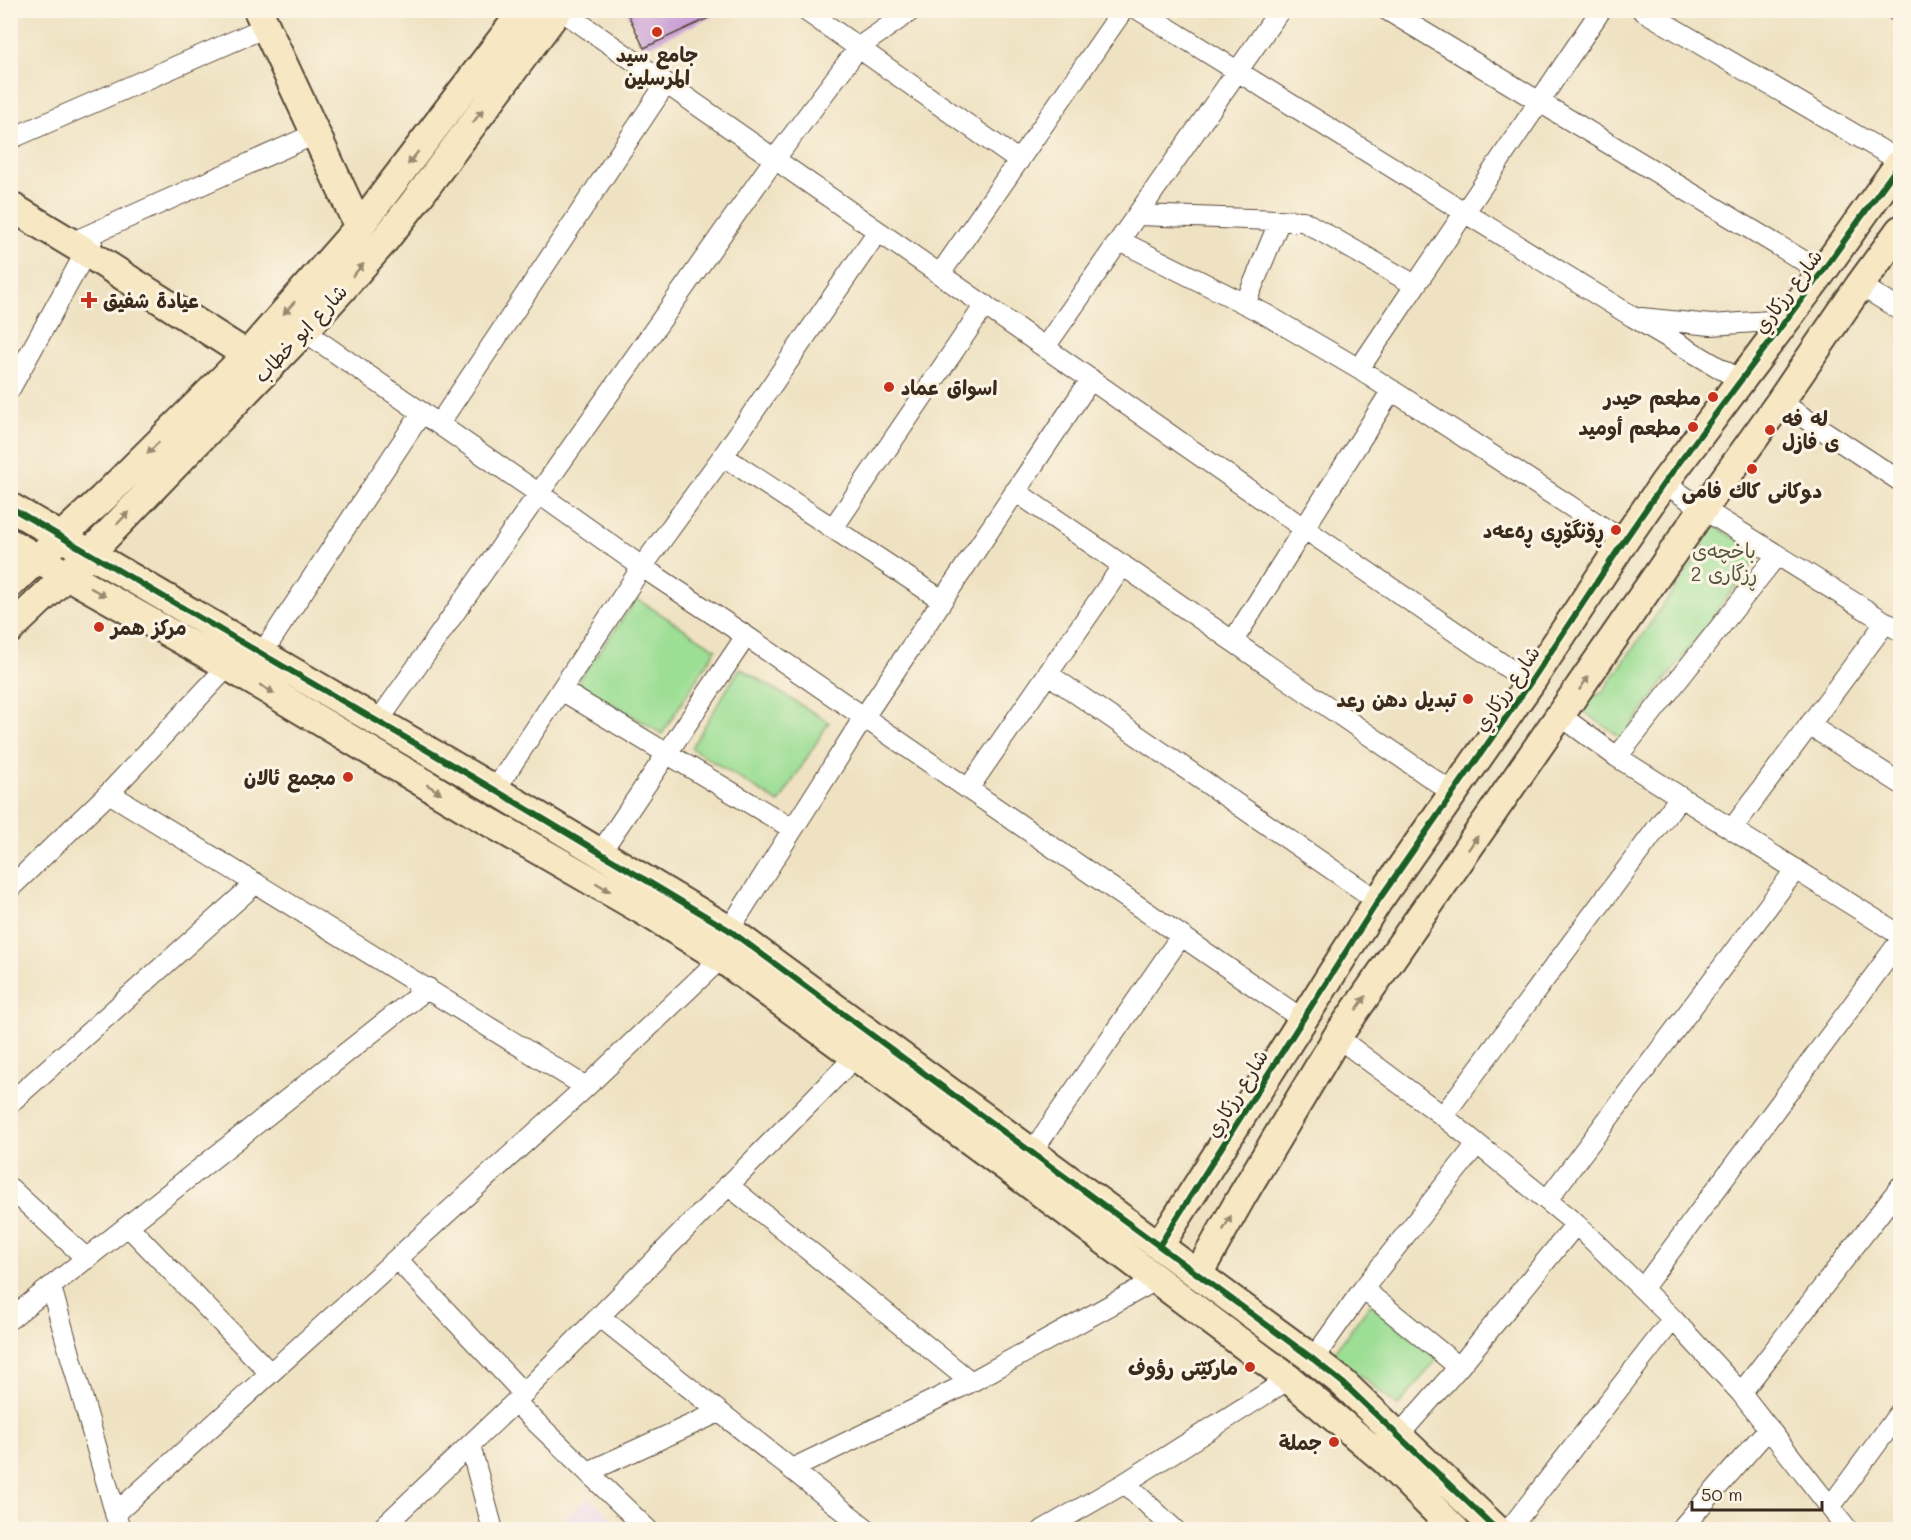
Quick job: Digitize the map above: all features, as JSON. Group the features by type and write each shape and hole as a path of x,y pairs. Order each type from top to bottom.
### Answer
{"street":[{"name":"شارع ابو خطاب","path":"10,584 62,537 247,356 359,228 524,10"},
{"name":"شارع ابو خطاب","path":"10,629 90,553 304,331 389,234 560,10"},
{"path":"560,10 1530,683"},
{"path":"805,10 1019,161"},
{"path":"377,723 774,160 859,48 912,10"},
{"path":"940,274 1123,10"},
{"path":"1139,10 1632,317 1740,380"},
{"path":"1045,348 1280,10"},
{"path":"1387,10 1822,272"},
{"path":"1359,369 1601,10"},
{"path":"1642,10 1900,162"},
{"path":"1895,10 1900,14"},
{"path":"10,139 264,17 359,228"},
{"path":"439,424 665,84"},
{"path":"10,389 85,242 315,134"},
{"name":"شارع رزكاري","path":"1159,1246 1378,901 1530,683 1624,541 1664,483 1822,272 1900,162"},
{"path":"10,206 85,242 247,356"},
{"path":"1137,215 1303,221 1415,285"},
{"path":"1245,304 1280,220"},
{"path":"1198,1274 1337,1037 1703,509 1900,230"},
{"path":"495,790 642,567 723,456 878,231"},
{"path":"1119,241 1245,304 1359,369 1624,541"},
{"path":"1860,285 1900,310"},
{"path":"833,528 985,305"},
{"path":"1632,317 1711,325 1785,320"},
{"path":"304,331 538,492 642,567 746,636 1302,1019"},
{"path":"729,930 864,717 1091,379"},
{"path":"1233,641 1392,390"},
{"path":"1780,402 1900,481"},
{"path":"261,654 422,412"},
{"path":"723,456 942,600"},
{"path":"1664,483 1893,626 1809,724 1732,829"},
{"path":"1016,491 1453,793"},
{"path":"10,507 495,790 729,930 1313,1359 1358,1398 1497,1530"},
{"path":"10,543 228,666 721,958 1289,1379 1386,1461 1455,1530"},
{"path":"1617,757 1777,555"},
{"path":"968,789 1123,566"},
{"path":"600,853 746,636"},
{"path":"10,888 109,793 228,666"},
{"path":"1048,674 1378,901"},
{"path":"561,690 793,829"},
{"path":"1561,716 1617,757 1900,935"},
{"path":"1809,724 1900,783"},
{"path":"109,793 586,1087"},
{"path":"1443,1116 1680,796"},
{"path":"1547,1200 1796,869"},
{"path":"10,1103 256,883"},
{"path":"1032,1152 1181,936"},
{"path":"1642,1288 1900,941"},
{"path":"51,1287 118,1522 270,1373 586,1087 721,958"},
{"path":"790,1009 808,987"},
{"path":"10,1319 428,988"},
{"path":"1337,1037 1443,1116 1576,1224 1673,1319 1740,1393 1848,1530"},
{"path":"380,1530 519,1398 855,1057"},
{"path":"1313,1359 1363,1289 1477,1144"},
{"path":"1204,1174 1242,1196"},
{"path":"728,1185 971,1382"},
{"path":"1740,1393 1900,1187"},
{"path":"10,1188 87,1259"},
{"path":"1398,1436 1459,1367 1576,1224"},
{"path":"128,1226 270,1373"},
{"path":"397,1259 519,1398 588,1472 648,1530"},
{"path":"792,1469 971,1382 1156,1280"},
{"path":"1363,1289 1459,1367"},
{"path":"599,1316 868,1530"},
{"path":"1509,1530 1673,1319"},
{"path":"1043,1530 1125,1483 1289,1379"},
{"path":"1339,1421 1358,1398"},
{"path":"588,1472 720,1412"},
{"path":"1831,1506 1900,1412"},
{"path":"1680,1530 1768,1428"},
{"path":"470,1445 493,1530"},
{"path":"1125,1483 1174,1530"}],"shaded area":[{"path":"589,1497 622,1529 550,1529"}],"green space":[{"name":"باخچەی ڕزگاری 2","path":"1709,522 1760,554 1622,738 1578,708 1587,699 1602,693 1703,548 1702,533"},
{"path":"637,599 716,649 662,734 577,682"},
{"path":"740,668 829,722 779,803 691,748"},
{"path":"1370,1304 1438,1358 1398,1406 1333,1354"}],"building":[{"name":"جامع سيد المرسلين","path":"626,10 710,10 713,16 644,48"},
{"path":"766,10 779,10 775,16"}],"cycle path":[{"path":"1159,1246 1378,901 1530,683 1624,541 1664,483 1822,272 1900,163"},
{"path":"10,507 495,790 729,930 1313,1359 1343,1383 1497,1530"}],"place":[{"name":"جامع سيد المرسلين","path":"657,32"},
{"name":"عيادة شفيق","path":"89,300"},
{"name":"اسواق عماد","path":"889,387"},
{"name":"مطعم حيدر","path":"1713,397"},
{"name":"مطعم أوميد","path":"1693,427"},
{"name":"له فه ى فازل","path":"1770,430"},
{"name":"دوكانى كاك فامى","path":"1752,469"},
{"name":"ڕۆنگۆڕی ڕەعەد","path":"1616,530"},
{"name":"مركز همر","path":"99,627"},
{"name":"تبديل دهن رعد","path":"1468,699"},
{"name":"مجمع ئالان","path":"348,777"},
{"name":"ماركێتى رؤوف","path":"1250,1367"},
{"name":"جملة","path":"1334,1442"}]}
